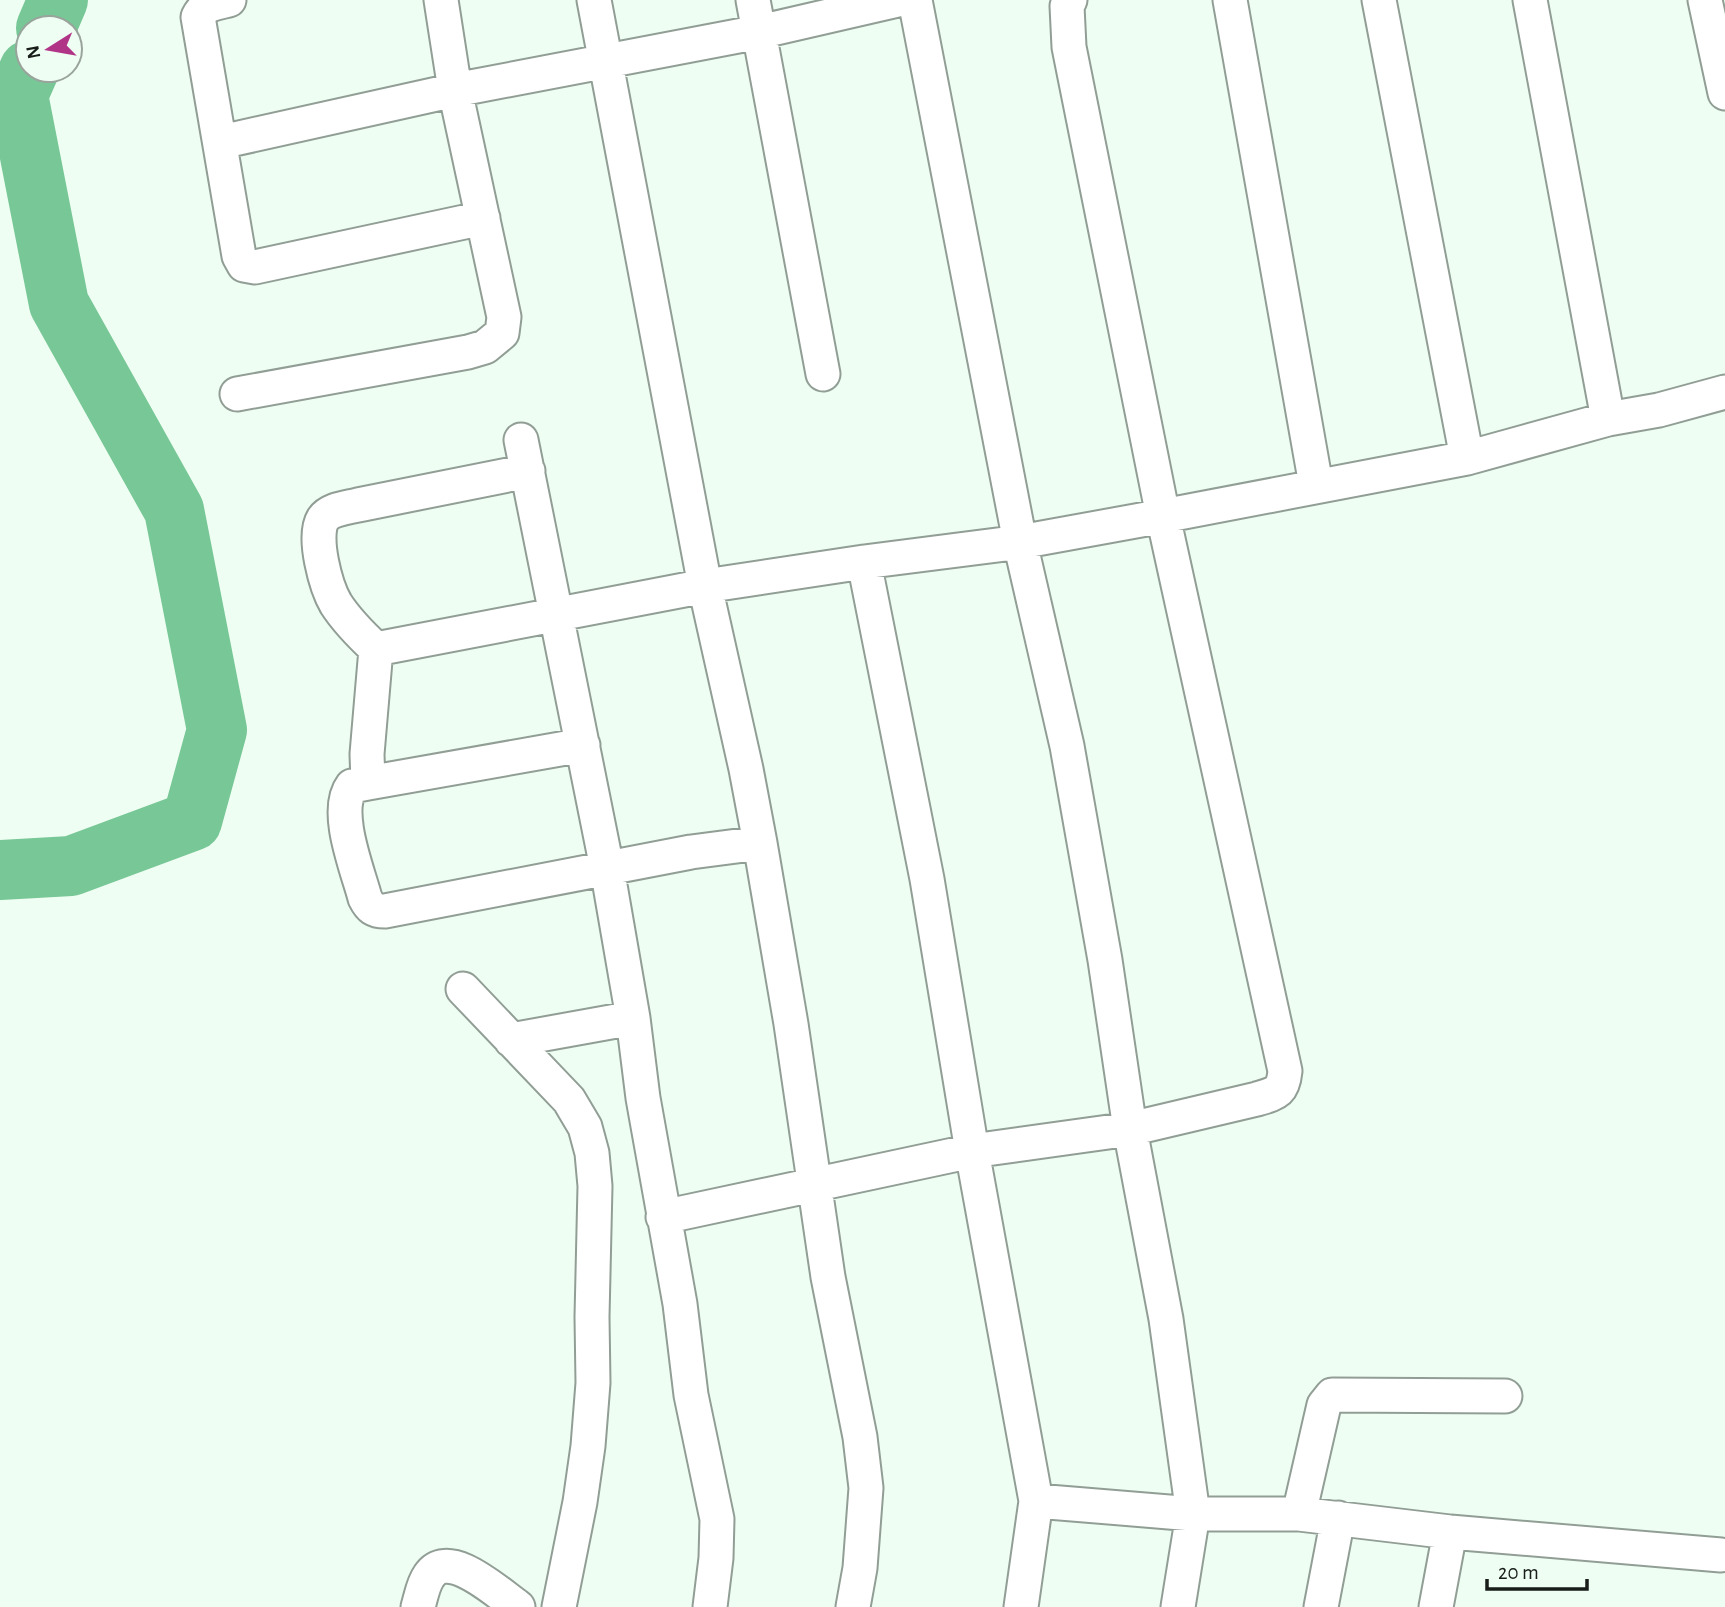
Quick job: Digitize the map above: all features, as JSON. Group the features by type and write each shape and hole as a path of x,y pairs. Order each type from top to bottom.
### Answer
{"street":[{"path":"229,0 209,5 198,17 239,256 244,265 255,267 483,218"},
{"path":"237,394 468,352 485,347 502,333 504,317 455,90 441,0"},
{"path":"594,0 705,586 760,843 792,1024 828,1277 860,1437 866,1488 860,1568 853,1607"},
{"path":"753,0 823,374"},
{"path":"221,142 455,90 759,32 898,0"},
{"path":"915,0 1020,542 1067,746 1105,961 1130,1129 1166,1319 1194,1514 1178,1607"},
{"path":"663,1217 972,1151 1130,1129 1276,1093 1284,1084 1285,1071 1163,516 1069,47 1067,6 1070,0"},
{"path":"1230,0 1316,485"},
{"path":"1379,0 1467,458"},
{"path":"1530,0 1608,419"},
{"path":"1705,0 1725,93"},
{"path":"376,649 705,586 1020,542 1163,516 1467,458 1608,419 1659,410 1725,392"},
{"path":"376,649 355,629 335,602 321,559 319,534 324,518 333,511 525,456 607,868 633,1018 643,1098 680,1304 691,1395 718,1518 710,1607"},
{"path":"864,562 926,879 1036,1501 1021,1607"},
{"path":"368,783 367,754 376,649"},
{"path":"583,745 352,786 348,792 346,814 349,843 369,906 376,911 385,911 691,852 760,843"},
{"path":"463,989 569,1100 585,1126 592,1153 595,1186 593,1383 580,1502 559,1607"},
{"path":"511,1040 633,1018"},
{"path":"1298,1514 1324,1405 1332,1395 1504,1396"},
{"path":"1036,1501 1194,1514 1298,1514 1450,1532 1721,1555"},
{"path":"1321,1607 1338,1518"},
{"path":"1436,1607 1450,1532"},
{"path":"418,1607 429,1575 440,1566 450,1565 465,1570 518,1607"}],"waterway":[{"path":"52,14 58,0"},
{"path":"0,870 71,866 192,821 217,730 174,510 59,304 18,95 23,84"}]}
